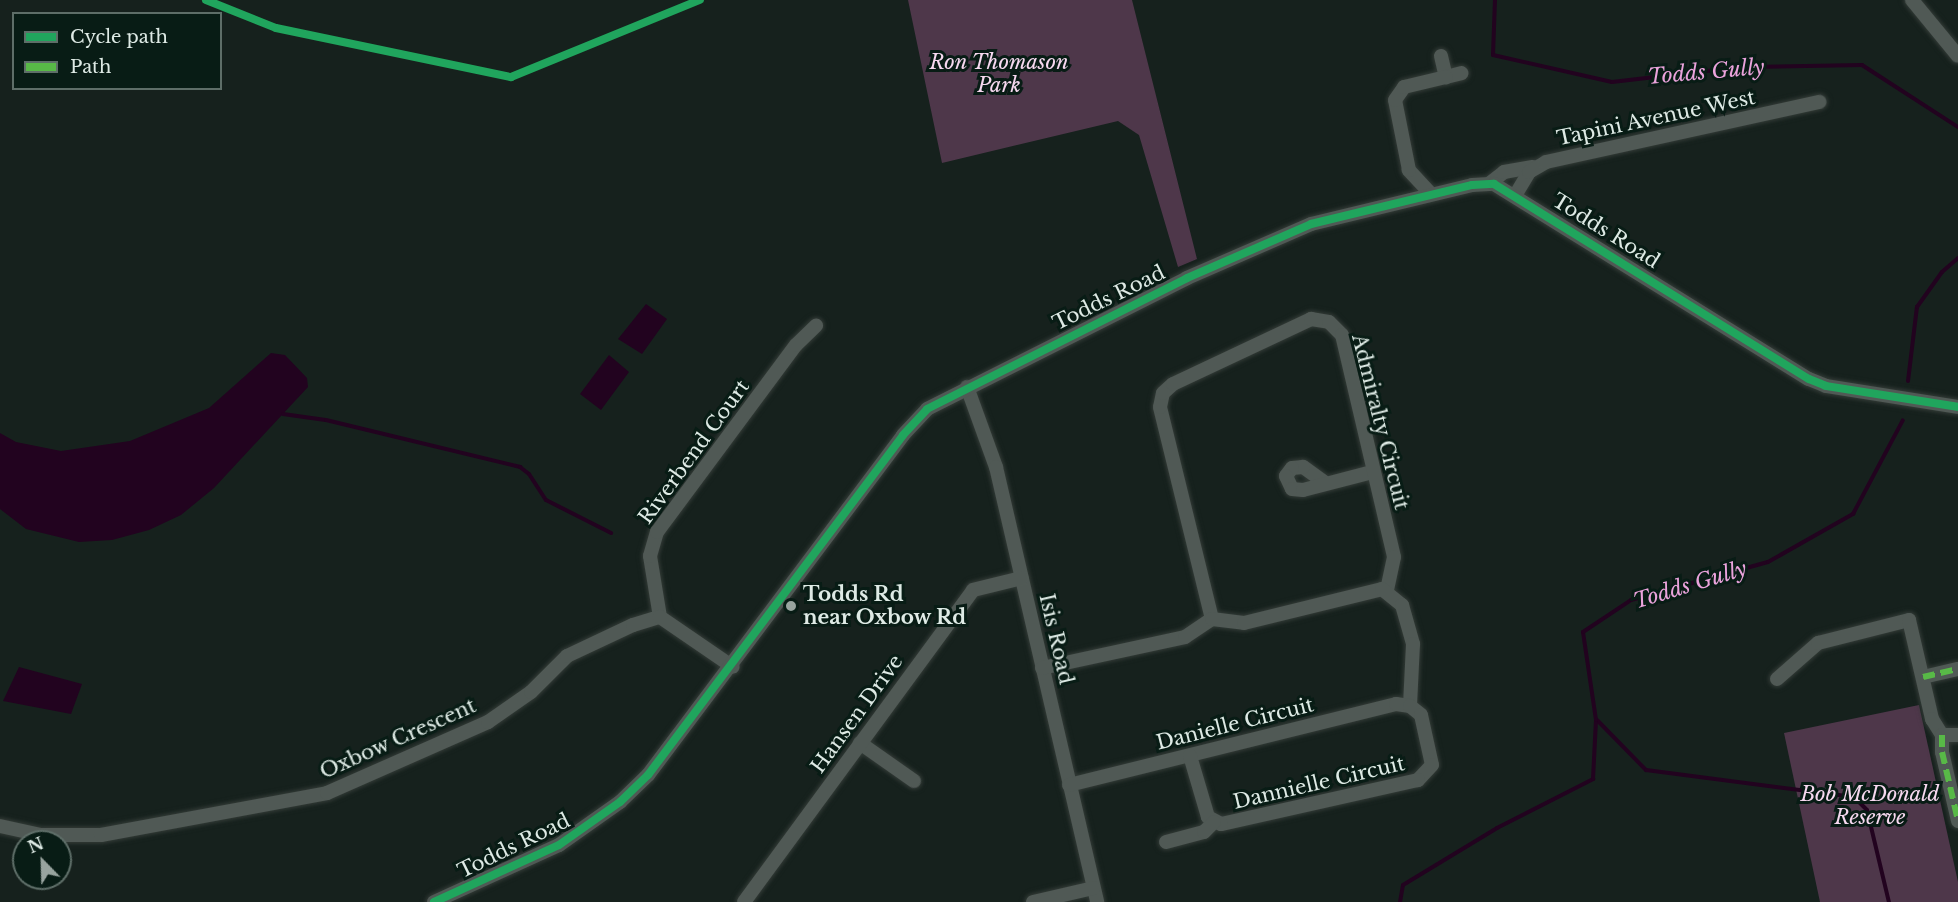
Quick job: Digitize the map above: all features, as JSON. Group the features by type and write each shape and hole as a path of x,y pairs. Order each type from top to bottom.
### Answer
{"street":[{"path":"1912,0 1958,56"},
{"path":"1441,56 1446,77"},
{"path":"1402,201 1409,170 1395,110 1396,96 1407,86 1462,74"},
{"name":"Tapini Avenue West","path":"1490,183 1504,172 1820,102"},
{"path":"1516,194 1533,167"},
{"path":"1409,170 1431,194"},
{"name":"Todds Road","path":"434,902 559,845 620,802 673,747 915,420 927,409 1187,278 1316,222 1431,194 1490,183 1516,194 1817,383 1958,407"},
{"name":"Admiralty Circuit","path":"1212,619 1160,407 1163,393 1173,384 1311,319 1329,322 1342,335 1372,472 1394,557 1387,590"},
{"name":"Riverbend Court","path":"660,617 650,556 657,532 796,345 816,326"},
{"name":"Isis Road","path":"968,387 996,467 1097,902"},
{"path":"1324,482 1372,472"},
{"name":"Hansen Drive","path":"744,902 973,590 1022,578"},
{"path":"1042,668 1185,637 1212,619 1244,623 1376,589 1387,590 1402,605 1413,645 1410,706"},
{"path":"660,617 733,667"},
{"name":"Oxbow Crescent","path":"0,826 41,835 101,835 327,793 488,722 531,692 567,657 633,625 660,617"},
{"path":"1777,679 1818,642 1909,620 1934,724 1942,735 1958,820"},
{"path":"1923,677 1958,669"},
{"name":"Danielle Circuit","path":"1069,785 1396,704 1410,706"},
{"name":"Dannielle Circuit","path":"1190,756 1205,810 1214,822 1228,824 1425,776 1432,757 1421,715 1410,706"},
{"path":"1942,735 1958,735"},
{"path":"860,743 914,781"},
{"name":"Dannielle Circuit","path":"1166,842 1204,832 1214,822"},
{"path":"1033,902 1094,888"}],"green space":[{"name":"Ron Thomason Park","path":"908,0 1132,0 1197,259 1178,267 1139,135 1118,121 942,163"},
{"name":"Bob McDonald Reserve","path":"1919,705 1958,882 1958,902 1820,902 1784,733"}],"shaded area":[{"path":"646,304 667,319 642,354 618,339"},
{"path":"271,353 285,355 307,378 308,387 214,488 181,515 149,530 112,540 79,542 26,529 0,509 0,433 16,442 61,451 130,441 209,408"},
{"path":"609,355 629,372 601,410 580,394"},
{"path":"19,667 82,684 71,714 3,701"}],"waterway":[{"name":"Todds Gully","path":"1495,0 1493,55 1612,82 1741,67 1862,65 1958,127"},
{"name":"Todds Gully","path":"1908,381 1917,307 1942,272 1958,258"},
{"path":"283,414 326,420 520,467 529,474 546,500 611,533"},
{"name":"Todds Gully","path":"1400,902 1403,885 1497,828 1593,779 1596,720 1583,632 1631,600 1768,562 1853,514 1903,420"},
{"path":"1597,720 1646,770 1854,797 1867,810 1889,902"}],"marked path":[{"path":"1923,677 1958,669"},
{"path":"1942,735 1942,752 1958,821"}],"cycle path":[{"path":"206,0 276,28 511,77 700,0"},
{"path":"434,902 559,845 620,802 648,775 903,435 927,409 1187,278 1311,224 1472,185 1494,184 1809,379 1826,386 1958,407"}],"place":[{"name":"Todds Rd near Oxbow Rd","path":"791,606"}]}
